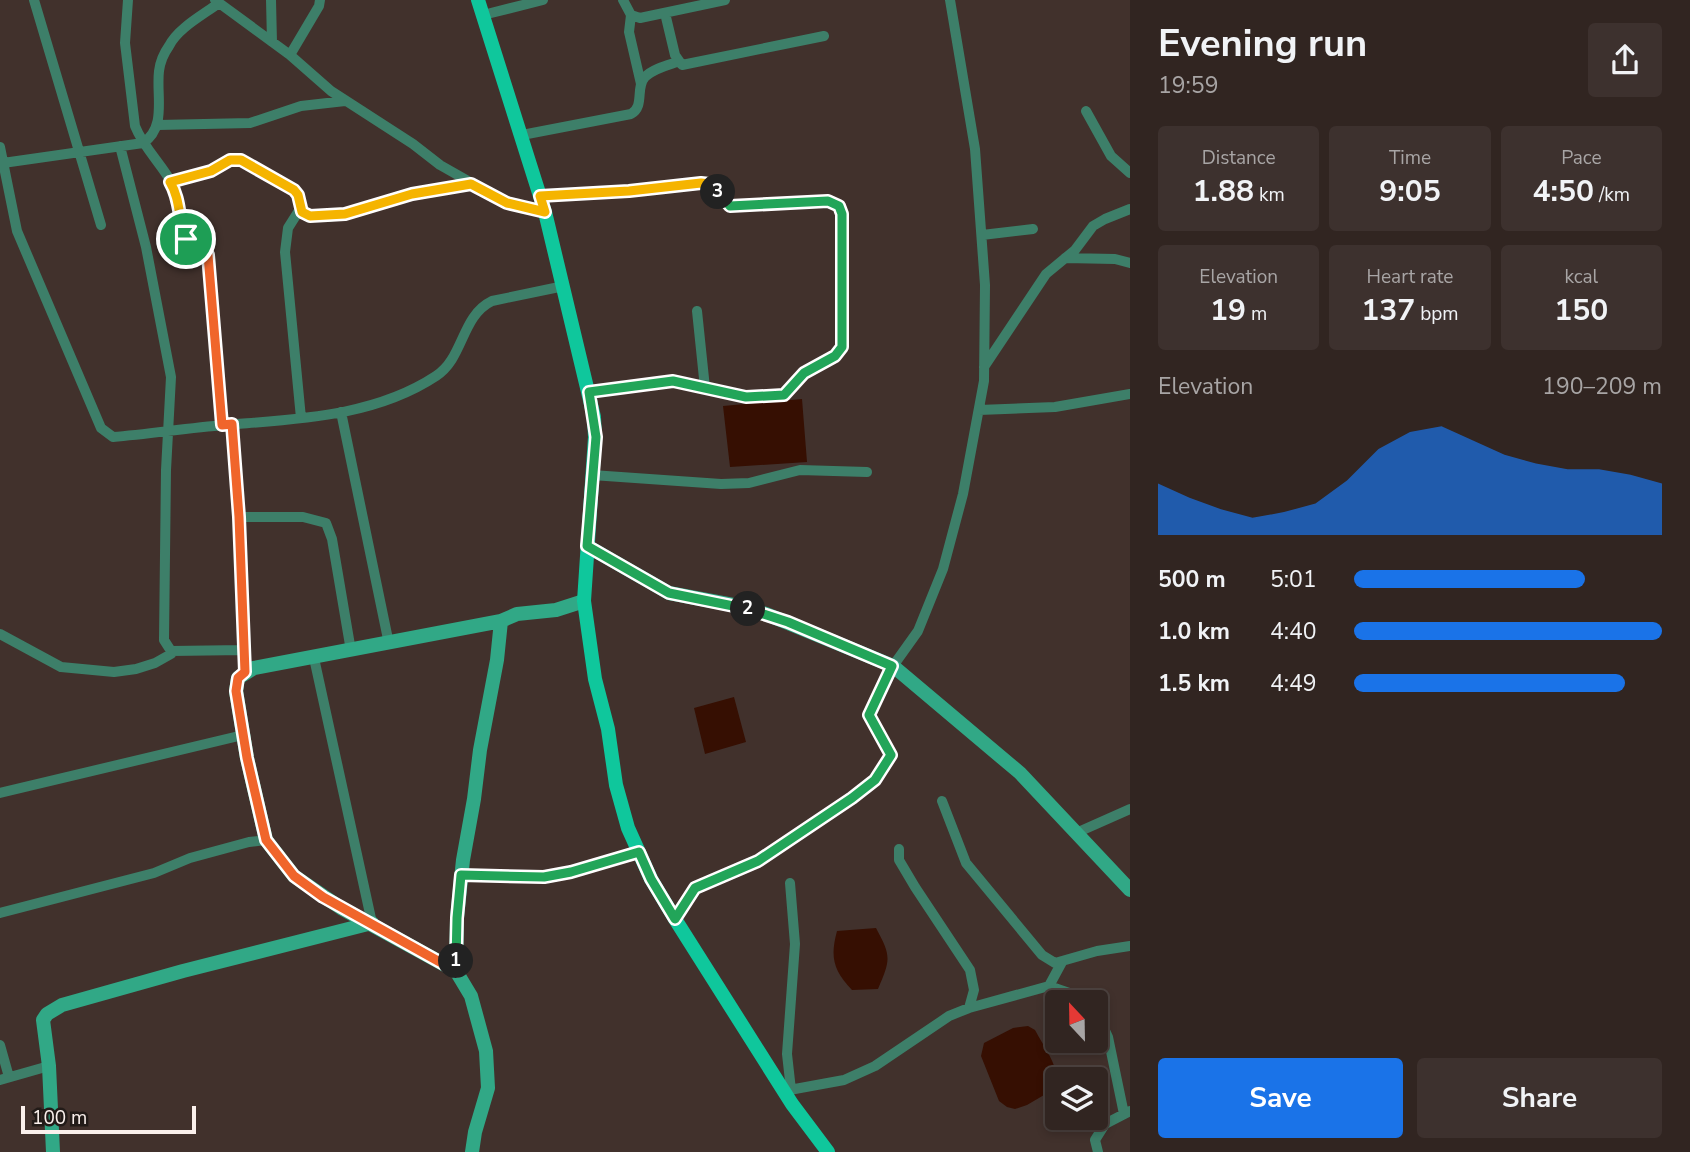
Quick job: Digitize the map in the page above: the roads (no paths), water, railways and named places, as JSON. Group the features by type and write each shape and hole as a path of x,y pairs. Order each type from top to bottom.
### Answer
{"main road":[{"path":"478,0 545,212 589,392 596,437 584,601 595,679 608,729 616,785 628,828 651,879 675,919 828,1152"}],"street":[{"path":"34,0 101,225"},
{"path":"128,0 125,43 135,126 178,197 180,221 186,239 190,243 203,246 208,255 239,517 245,672"},
{"path":"271,0 272,42"},
{"path":"290,55 320,0"},
{"path":"483,15 543,0"},
{"path":"622,0 631,15 629,32 641,85"},
{"path":"631,15 640,18 725,0"},
{"path":"675,919 695,888 758,861 852,798 875,780 891,755 869,715 892,666 918,631 943,569 963,495 984,368 985,285 975,149 950,0"},
{"path":"3,163 143,143 155,132 158,125 159,71 169,44 176,35 217,2 290,55 345,101 413,144 440,165 507,203 545,212"},
{"path":"665,13 677,61 682,65 824,36"},
{"path":"522,135 631,114 638,107 645,77 677,61"},
{"path":"158,125 250,123 294,108 345,101"},
{"path":"1086,111 1111,156 1130,173"},
{"path":"120,146 146,247 171,377 166,470 164,624 164,640 171,651"},
{"path":"0,147 20,239 101,428 113,437 301,418 363,408 436,376 452,361 476,312 483,305 564,286"},
{"path":"170,182 211,171 230,160 241,160 294,190 298,195 300,209 310,216 345,214 412,194 471,184"},
{"path":"540,196 629,191 701,183 710,184 730,206 828,201 839,206 842,214 842,347 835,356 804,373 784,395 746,397 673,381 589,392"},
{"path":"300,209 288,228 285,252 301,418"},
{"path":"984,368 1046,274 1075,250 1093,226 1130,209"},
{"path":"982,235 1033,229"},
{"path":"1065,258 1115,259 1130,263"},
{"path":"696,311 705,388"},
{"path":"979,410 1055,407 1130,394"},
{"path":"341,412 389,644"},
{"path":"593,475 721,484 749,483 800,470 867,472"},
{"path":"239,517 303,517 326,523 332,539 351,651"},
{"path":"587,546 669,593 744,607 766,614 892,666 1020,773 1130,890"},
{"path":"472,1152 488,1088 486,1051 471,996 456,971 341,908 294,876 266,840 243,735 236,691 238,678 254,668 389,644 501,621 517,614 556,610 584,601"},
{"path":"456,971 461,875 497,660 501,621"},
{"path":"0,634 61,667 114,672 155,663 171,651 244,650"},
{"path":"314,658 372,923"},
{"path":"0,793 243,735"},
{"path":"942,801 966,863 1042,956 1055,963 1097,951 1130,946"},
{"path":"1076,833 1130,809"},
{"path":"0,912 153,873 190,858 249,842 266,840"},
{"path":"899,849 899,860 909,878 950,944 970,970 974,990 969,1008"},
{"path":"461,875 544,877 639,852"},
{"path":"790,883 795,944 788,1091 844,1080 875,1066 949,1016 969,1008 1049,986 1061,990"},
{"path":"54,1152 49,1066 43,1020 47,1014 62,1005 231,958 372,923"},
{"path":"1049,986 1062,962"},
{"path":"1098,1152 1095,1140 1105,1124 1127,1112 1108,1037"},
{"path":"0,1045 5,1079 49,1066"}]}
